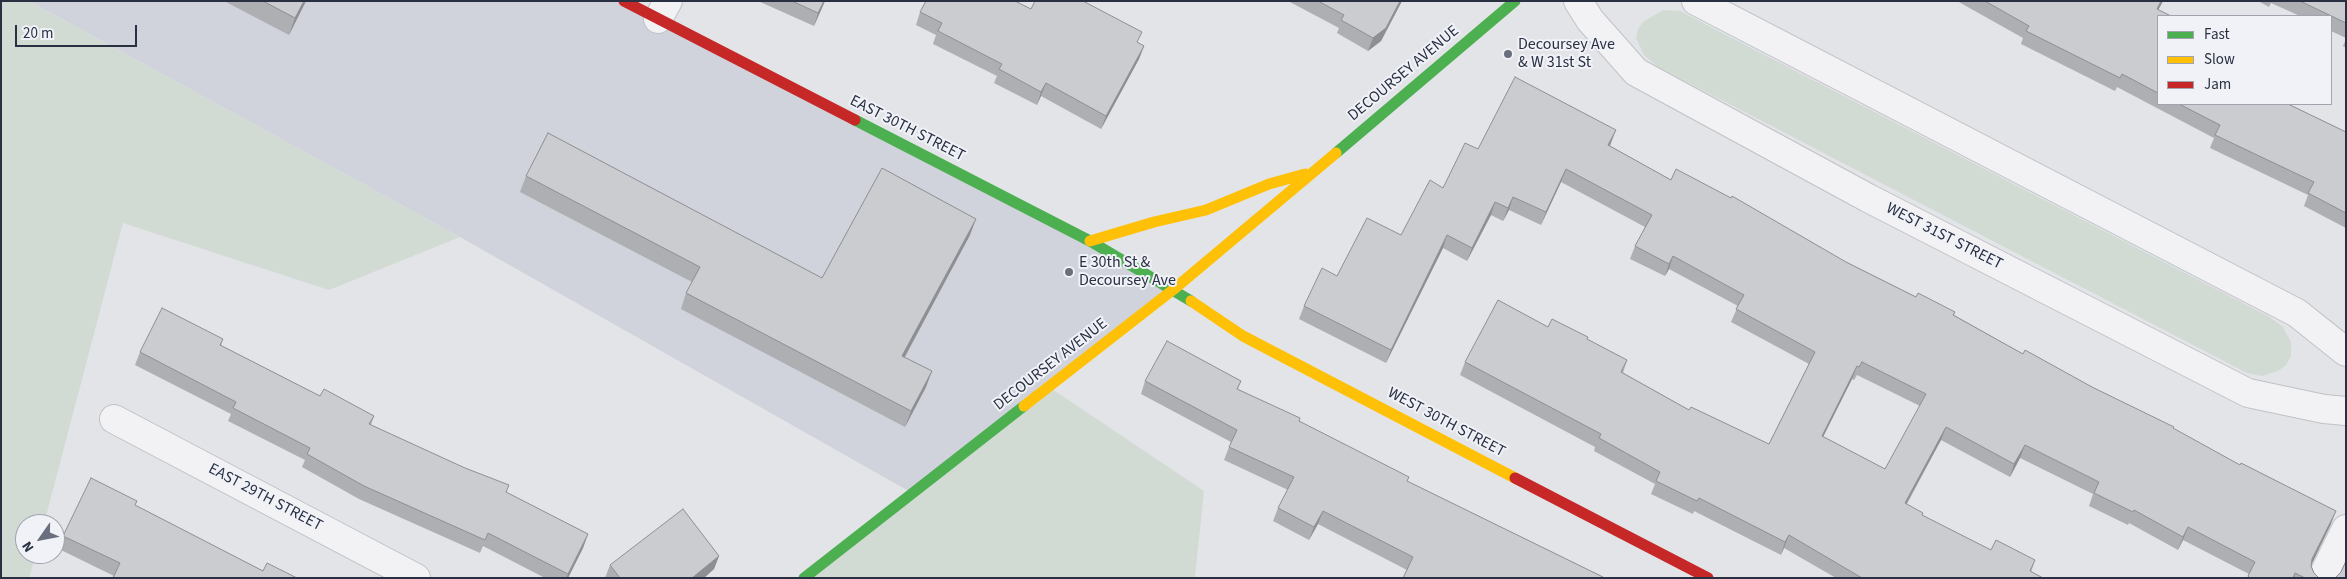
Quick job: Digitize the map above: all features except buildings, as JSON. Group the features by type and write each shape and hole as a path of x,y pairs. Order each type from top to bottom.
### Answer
{"main road":[{"name":"EAST 30TH STREET","path":"624,1 663,10 1090,241 1174,289"},
{"name":"DECOURSEY AVENUE","path":"804,578 1174,289 1515,1"},
{"name":"DECOURSEY AVENUE","path":"1090,241 1154,222 1206,210 1270,184 1313,172"},
{"name":"WEST 30TH STREET","path":"1174,289 1243,336 1708,578"}],"street":[{"name":"WEST 31ST STREET","path":"1578,1 1590,20 1636,72 1868,198 2248,393 2324,409 2346,411"},
{"path":"1696,1 2297,314 2346,352"},
{"name":"EAST 29TH STREET","path":"114,419 416,578"},
{"path":"2322,578 2346,529"}],"shaded area":[{"path":"1,1 29,1 460,237 329,290 123,223 47,514 15,514 15,564 33,564 29,578 1,578"},
{"path":"29,1 624,1 1174,289 912,493 460,237"},
{"path":"1663,10 1680,11 2268,316 2283,327 2291,342 2291,356 2286,365 2278,371 2262,376 2247,373 1658,67 1644,55 1636,38 1638,29 1643,22"},
{"path":"1049,387 1204,491 1195,576 1197,578 804,578"}],"traffic: fast":[{"path":"1336,153 1515,1"},
{"path":"855,120 1090,241 1191,301"},
{"path":"804,578 1024,406"}],"traffic: slow":[{"path":"1024,406 1174,289 1336,153"},
{"path":"1090,241 1154,222 1206,210 1269,184 1305,174"},
{"path":"1191,301 1243,336 1515,478"}],"traffic: jam":[{"path":"624,1 855,120"},
{"path":"1515,478 1708,578"}],"place":[{"name":"Decoursey Ave & W 31st St","path":"1508,54"},
{"name":"E 30th St & Decoursey Ave","path":"1069,272"}]}
